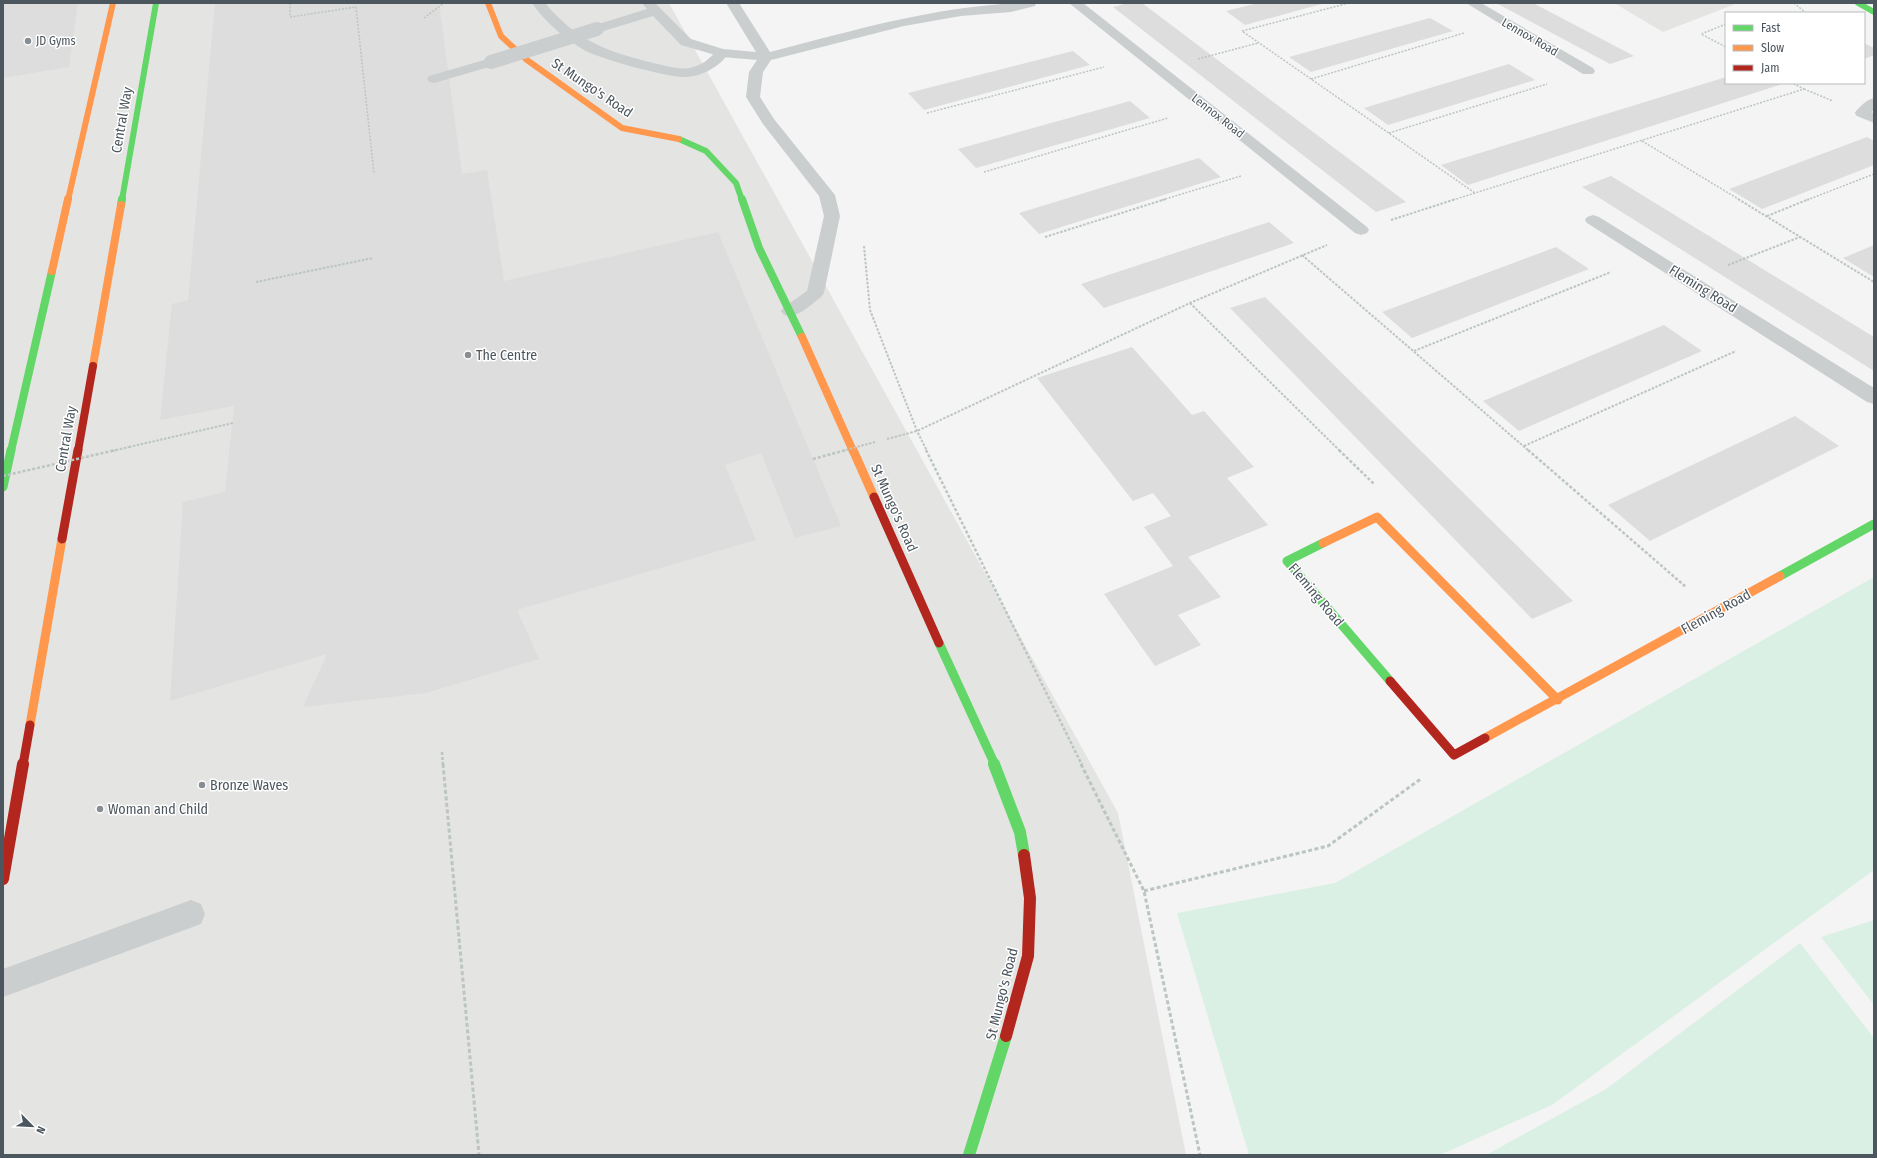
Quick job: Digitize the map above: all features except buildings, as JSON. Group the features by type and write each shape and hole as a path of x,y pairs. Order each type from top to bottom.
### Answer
{"street":[{"path":"3,487 114,3"},
{"name":"Central Way","path":"3,879 156,3"},
{"name":"St Mungo's Road","path":"488,3 501,36 527,60 622,128 676,138 706,151 736,183 759,248 790,311 1001,779 1020,832 1030,898 1028,956 1013,1015 968,1155"},
{"path":"538,3 549,17 597,51 620,58 684,73 707,67 722,53"},
{"path":"732,3 766,57"},
{"path":"434,79 597,29 651,7 686,42 722,53 766,57 958,8 1011,8 1030,3"},
{"name":"Lennox Road","path":"1075,3 1361,230"},
{"name":"Lennox Road","path":"1472,3 1588,71"},
{"path":"1858,3 1874,12"},
{"path":"766,57 756,72 753,97 768,121 827,195 832,216 814,293 790,311"},
{"path":"1868,116 1874,102"},
{"name":"Fleming Road","path":"1593,220 1874,397"},
{"path":"1378,517 1558,700"},
{"name":"Fleming Road","path":"1378,517 1286,561 1454,755 1558,700 1874,524"},
{"path":"3,983 191,914"}],"path":[{"path":"290,3 290,17 356,7 374,174"},
{"path":"424,18 444,3"},
{"path":"1349,3 1242,31 1475,194"},
{"path":"1794,3 1805,12"},
{"path":"1311,79 1504,22"},
{"path":"1725,24 1701,34 1725,46"},
{"path":"1158,69 1258,43"},
{"path":"927,113 1143,57"},
{"path":"1389,134 1588,71"},
{"path":"813,459 917,431 1190,303 1361,230 1804,89 1794,84"},
{"path":"984,172 1206,107"},
{"path":"1642,141 1874,282"},
{"path":"1045,237 1278,164"},
{"path":"1766,216 1874,174"},
{"path":"1688,280 1800,237"},
{"path":"1302,255 1716,612"},
{"path":"1414,351 1650,256"},
{"path":"256,282 373,258"},
{"path":"1190,303 1383,494 1378,517"},
{"path":"1524,446 1774,334"},
{"path":"3,476 233,423"},
{"path":"917,431 1144,892 1200,1155"},
{"path":"442,752 480,1155"},
{"path":"1144,892 1328,846 1454,755"}],"shaded area":[{"path":"3,3 669,3 1118,813 1186,1155 3,1155"},
{"path":"1614,3 1738,3 1663,32"}],"green space":[{"path":"1874,577 1874,870 1552,1105 1440,1155 1249,1155 1177,913 1335,883"},
{"path":"1874,920 1874,1005 1821,937"},
{"path":"1800,943 1874,1038 1874,1155 1486,1155 1606,1089"}],"traffic: fast":[{"path":"121,205 156,3"},
{"path":"1858,3 1874,12"},
{"path":"679,139 706,151 736,183 759,248 802,337"},
{"path":"3,487 52,271"},
{"path":"1780,576 1874,524"},
{"path":"1323,543 1287,561 1390,681"},
{"path":"939,643 1001,779 1020,832 1024,855"},
{"path":"969,1155 1006,1036"}],"traffic: slow":[{"path":"52,271 113,3"},
{"path":"488,3 501,36 527,60 622,128 679,139"},
{"path":"93,366 121,205"},
{"path":"802,337 874,497"},
{"path":"1323,543 1377,517 1558,700"},
{"path":"30,725 62,539"},
{"path":"1485,738 1780,576"}],"traffic: jam":[{"path":"62,539 93,366"},
{"path":"874,497 939,643"},
{"path":"1390,681 1454,755 1485,738"},
{"path":"3,879 30,725"},
{"path":"1006,1036 1028,956 1030,898 1024,855"}],"place":[{"name":"JD Gyms","path":"28,41"},
{"name":"The Centre","path":"468,355"},
{"name":"Bronze Waves","path":"202,785"},
{"name":"Woman and Child","path":"100,809"}]}
